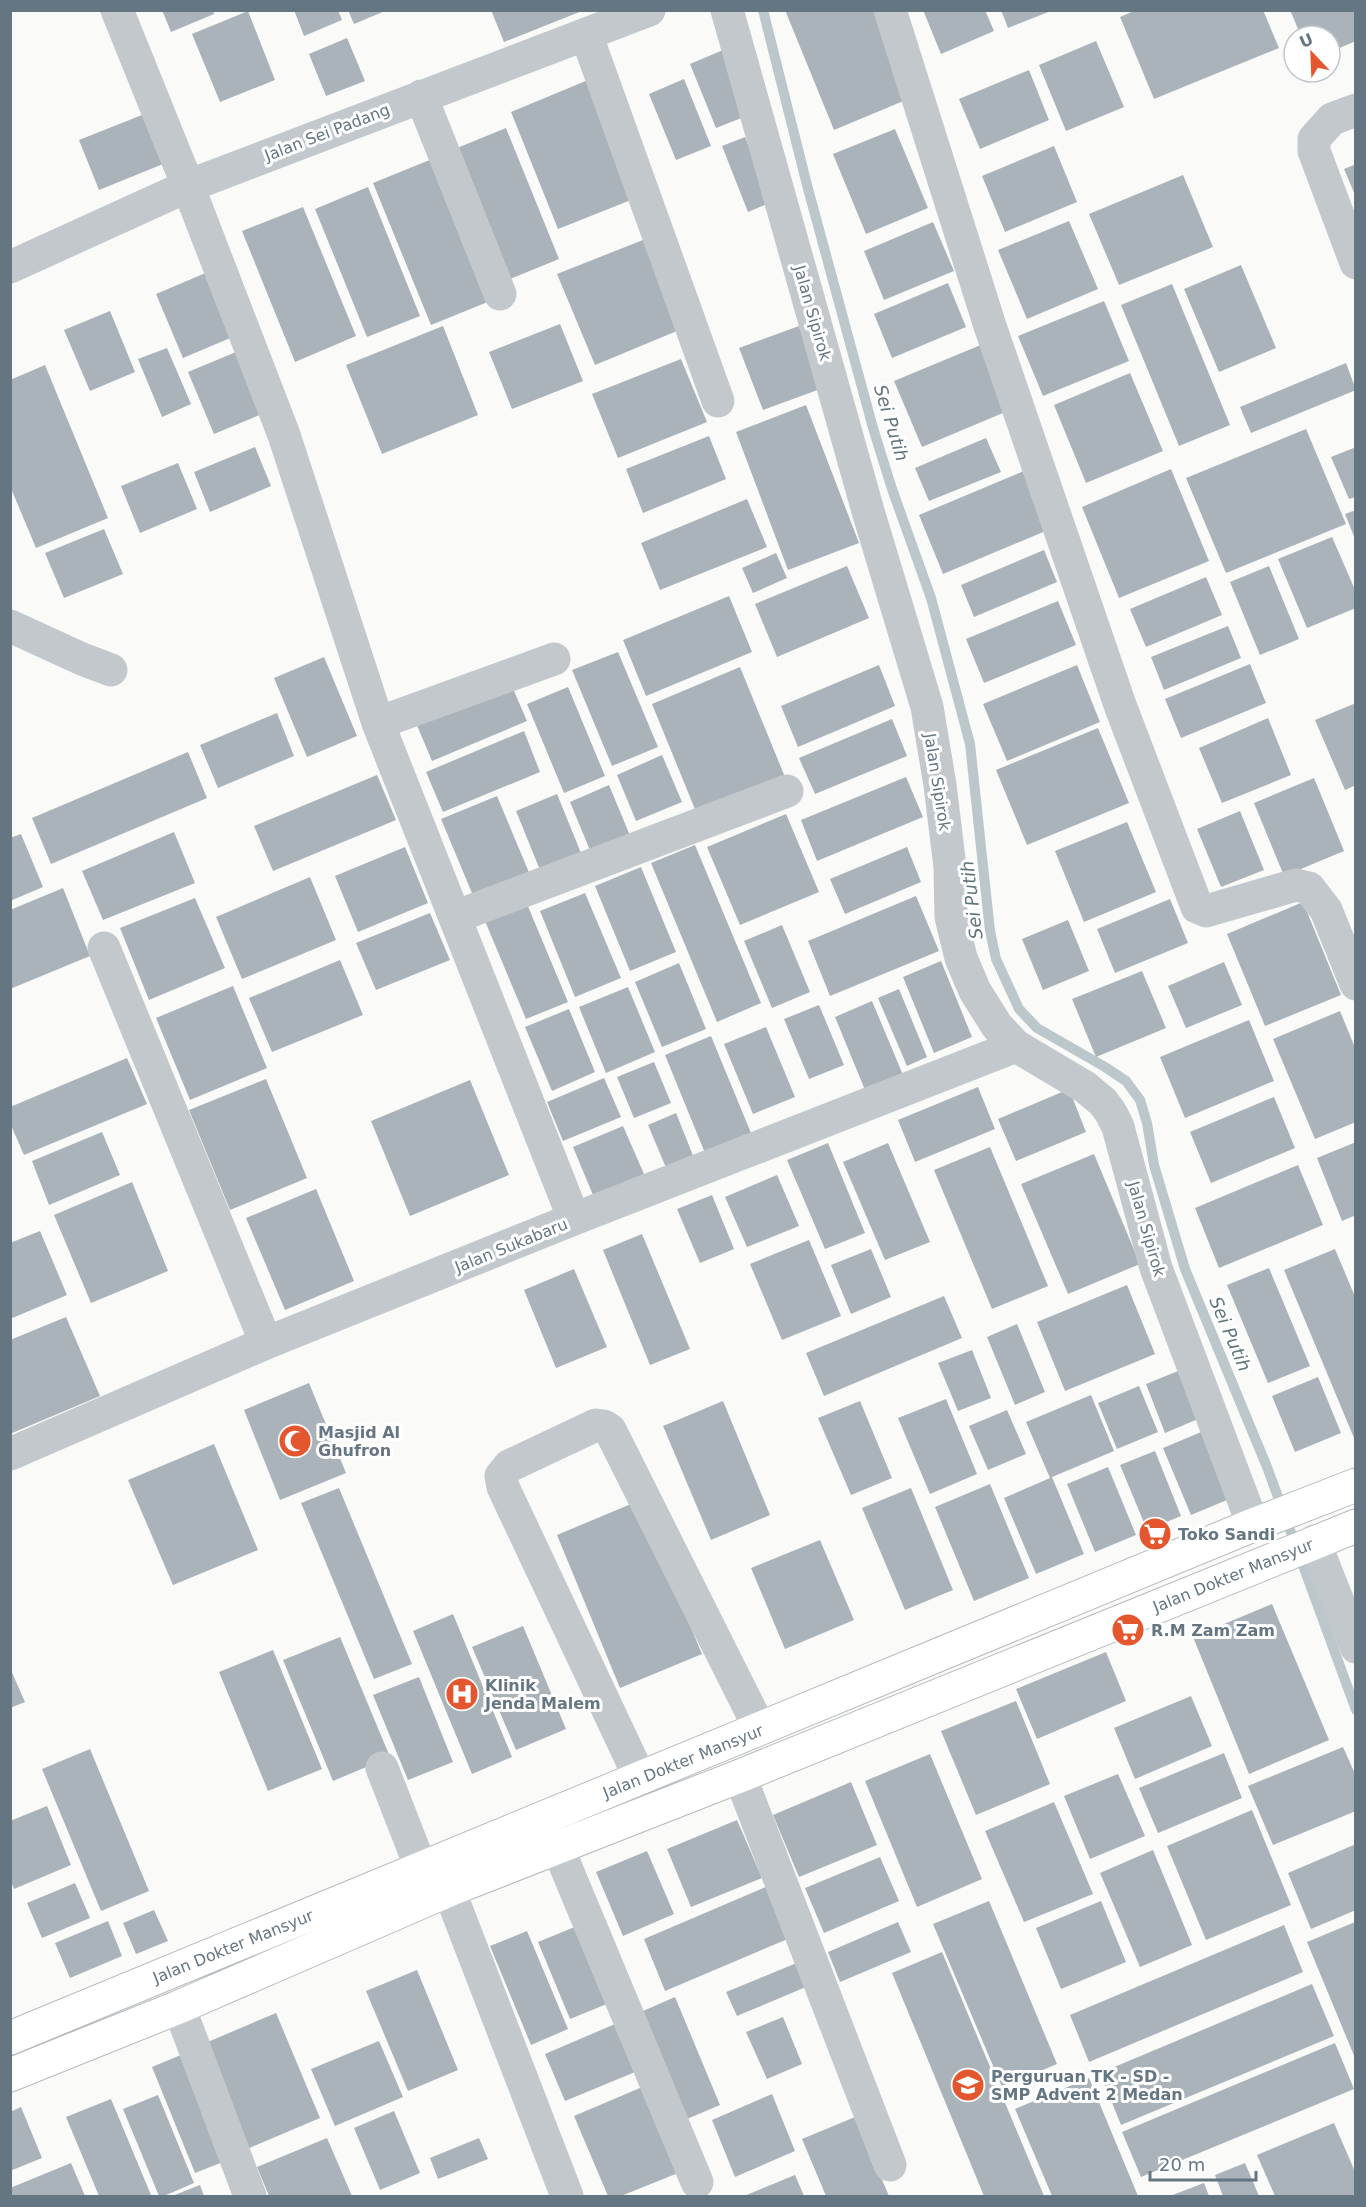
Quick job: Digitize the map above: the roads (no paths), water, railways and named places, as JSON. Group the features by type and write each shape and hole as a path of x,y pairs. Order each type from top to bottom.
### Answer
{"main road":[{"name":"Jalan Dokter Mansyur","path":"10,2038 1356,1485"},
{"name":"Jalan Dokter Mansyur","path":"10,2075 179,2007 449,1890 740,1776 1356,1526"}],"street":[{"path":"117,10 284,435 378,723 574,1219"},
{"name":"Jalan Sei Padang","path":"10,267 188,186 649,10"},
{"name":"Jalan Sipirok","path":"727,10 868,511 927,707 950,867 951,917 961,958 975,991 997,1026 1016,1046 1085,1087 1103,1102 1111,1113 1118,1127 1156,1268 1259,1523"},
{"path":"890,10 990,326 1120,705 1197,907 1206,911 1296,885 1309,888 1326,910 1356,984"},
{"path":"586,34 718,401"},
{"path":"421,96 500,294"},
{"path":"1356,110 1332,119 1314,139 1314,151 1356,263"},
{"path":"10,626 111,670"},
{"path":"378,723 554,660"},
{"path":"455,917 788,791"},
{"path":"104,948 266,1343"},
{"name":"Jalan Sukabaru","path":"10,1454 266,1343 574,1219 1016,1046"},
{"path":"640,1778 508,1498 501,1476 509,1466 597,1425 610,1430 760,1729"},
{"path":"1300,1547 1356,1647"},
{"path":"382,1768 421,1868"},
{"path":"740,1776 890,2165"},
{"path":"558,1848 696,2182"},
{"path":"449,1890 567,2196"},
{"path":"179,2007 250,2196"}],"waterway":[{"name":"Sei Putih","path":"763,10 807,185 873,428 931,598 970,744 990,931 996,959 1019,1009 1037,1028 1126,1081 1140,1100 1147,1123 1154,1165 1185,1269 1267,1467 1356,1710"}],"place":[{"name":"Masjid Al Ghufron","path":"295,1441"},
{"name":"Toko Sandi","path":"1155,1534"},
{"name":"R.M Zam Zam","path":"1128,1630"},
{"name":"Klinik Jenda Malem","path":"462,1694"},
{"name":"Perguruan TK - SD - SMP Advent 2 Medan","path":"968,2085"}]}
